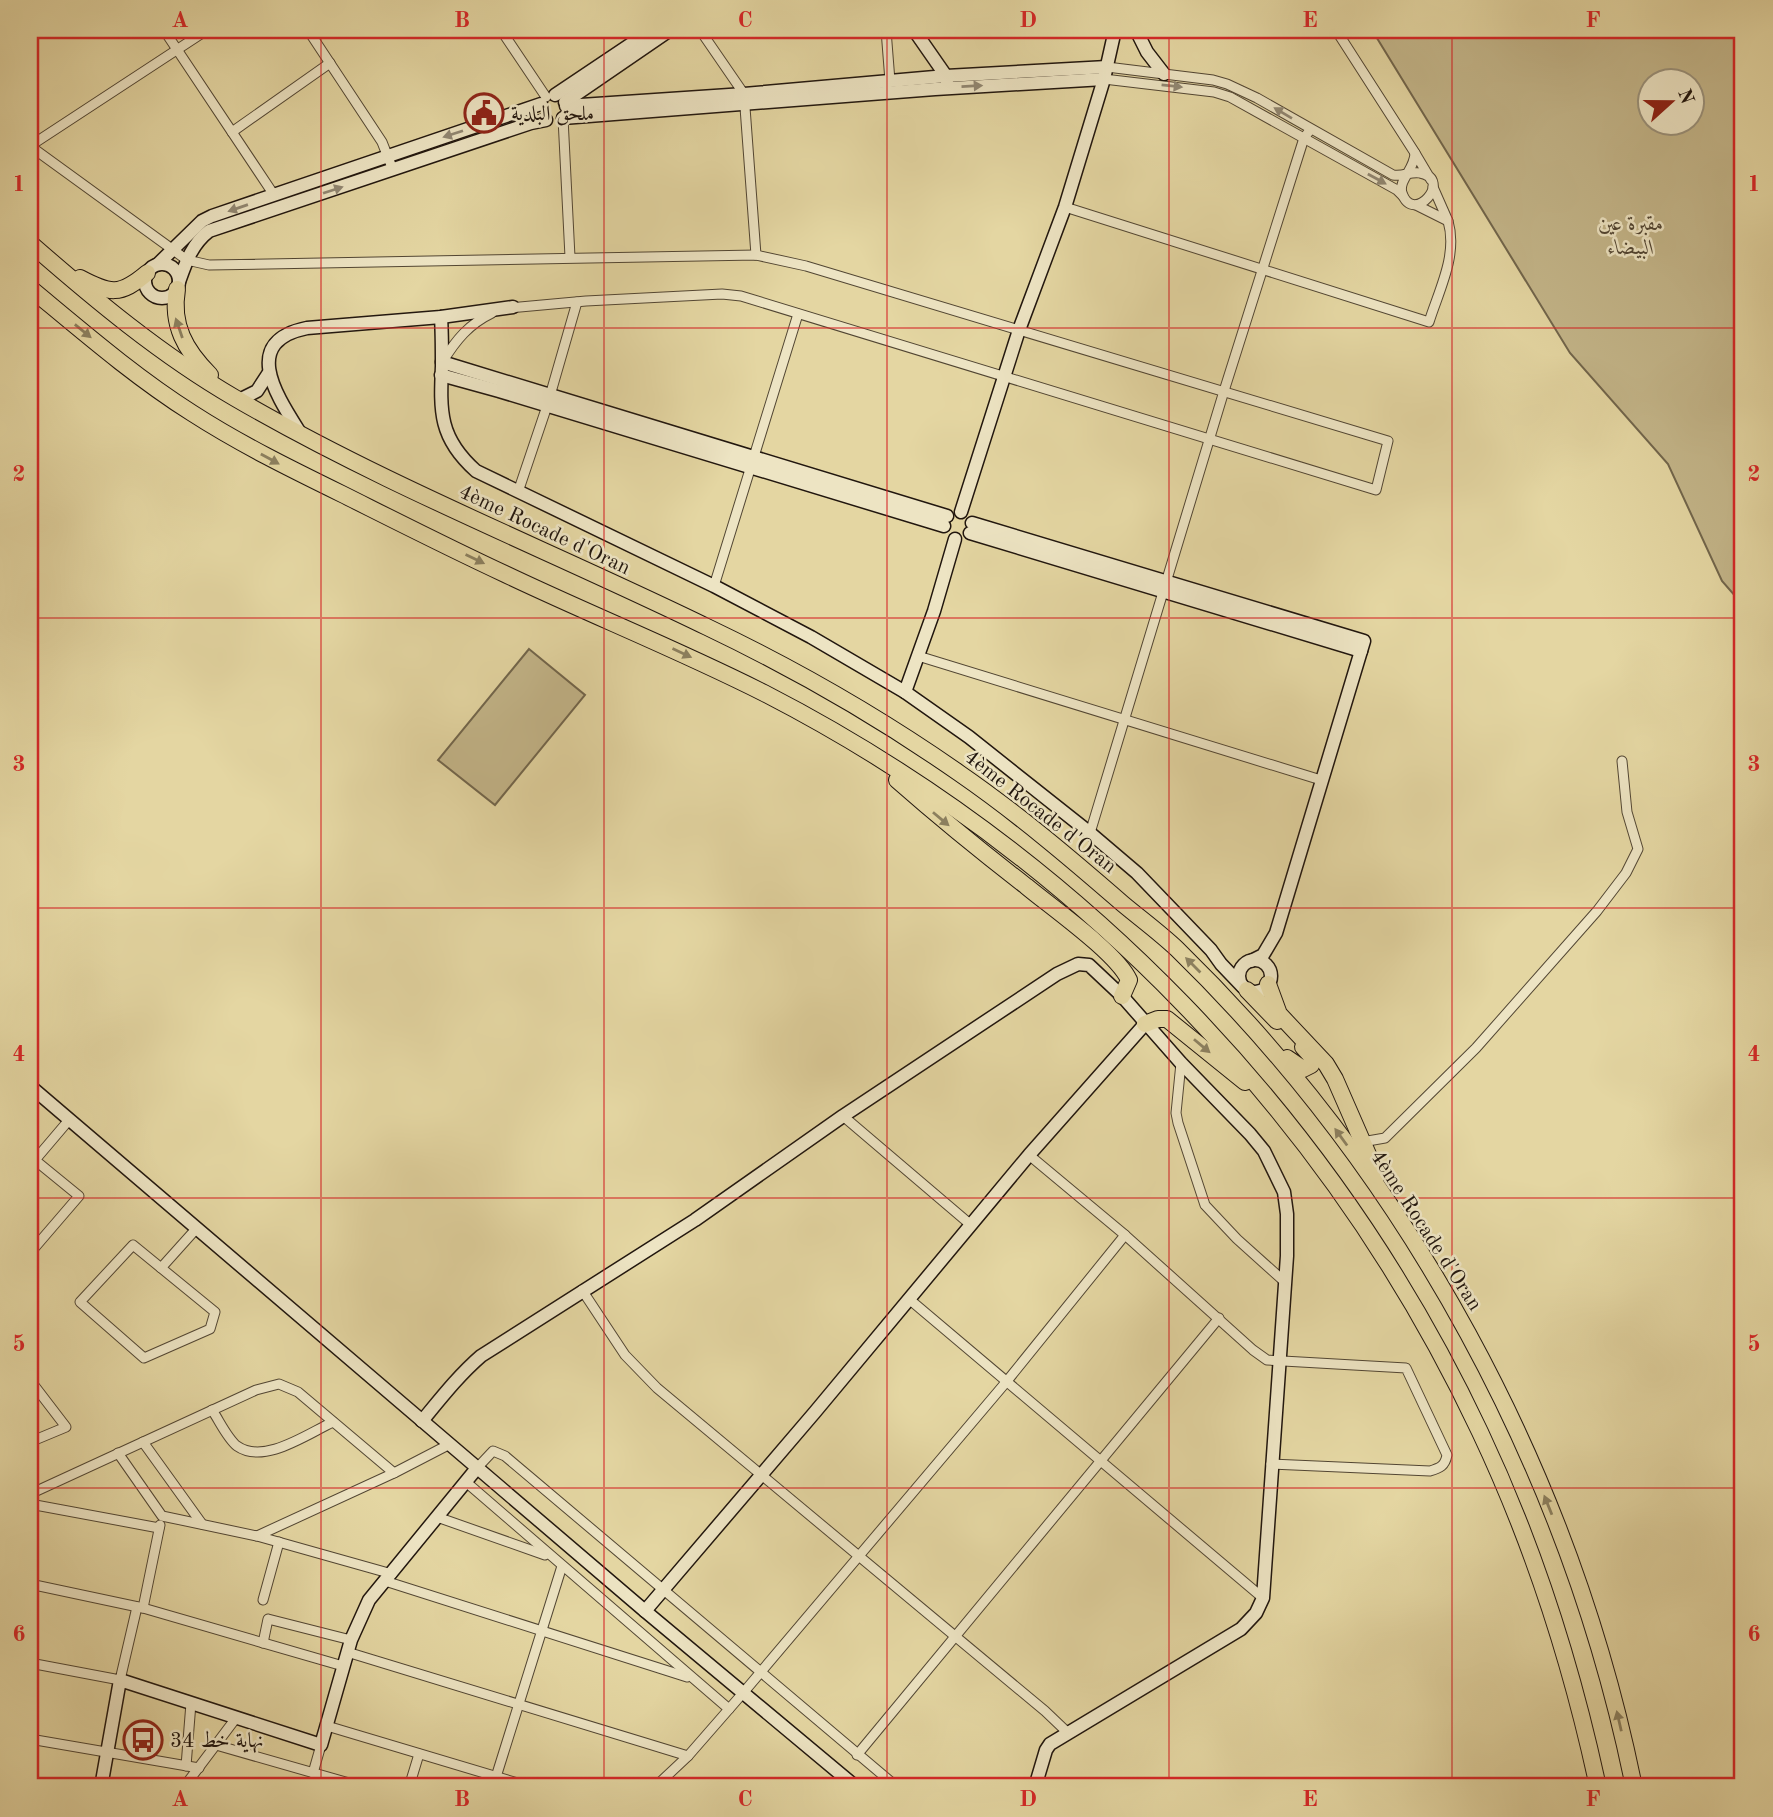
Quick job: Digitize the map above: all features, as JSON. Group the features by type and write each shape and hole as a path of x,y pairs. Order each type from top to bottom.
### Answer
{"highway":[{"name":"4ème Rocade d'Oran","path":"30,243 155,345 236,398 303,436 421,495 708,627 864,710 962,775 1074,860 1171,943 1259,1035 1325,1115 1394,1212 1444,1290 1473,1342 1530,1459 1552,1516 1597,1644 1615,1704 1634,1787"},
{"path":"46,258 99,288 111,291 126,289 153,269"},
{"path":"178,286 174,306 175,320 182,338 196,359 236,398"},
{"path":"30,288 110,353 186,409 275,462 507,575 704,664 852,742 983,829 1120,941 1203,1023 1275,1106 1329,1177 1386,1262 1442,1358 1481,1434 1525,1537 1559,1637 1598,1787"},
{"path":"852,742 945,822 1090,937 1125,971 1129,980 1122,996"},
{"path":"1269,979 1279,1014 1326,1064 1335,1079 1394,1212"},
{"path":"1245,988 1307,1051 1312,1062 1307,1069 1298,1067 1259,1035"},
{"path":"1145,1024 1167,1019 1275,1106"}],"street":[{"path":"164,30 274,195"},
{"path":"207,30 30,146 187,260 209,265 756,255 806,266 1388,441 1376,490 741,296 722,294 513,307 295,331 281,338 274,346 269,355 268,374 257,391 236,398"},
{"path":"308,30 388,155 393,170"},
{"path":"501,30 556,104 570,257"},
{"path":"652,30 556,104 555,122 546,120 531,123 209,231 199,238 187,260 178,286 169,297 157,298 147,291 145,285 153,269 202,221 388,155 556,104 745,99 947,82 1105,73 1164,74 1213,80 1235,87 1397,190 1405,199 1448,221"},
{"path":"556,104 670,30"},
{"path":"700,30 745,99 756,255"},
{"path":"886,30 890,81"},
{"path":"914,30 947,82"},
{"path":"961,512 1019,330 1065,207 1115,30"},
{"path":"1136,30 1147,52 1164,74"},
{"path":"1065,207 1429,322 1452,250 1452,234 1448,221 1432,182 1415,153 1336,30"},
{"path":"232,132 330,63"},
{"path":"1105,73 1214,92 1246,104 1393,175 1418,172 1432,182"},
{"path":"745,99 890,81 947,82"},
{"path":"1090,832 1224,391 1307,134"},
{"path":"1405,199 1401,189 1404,178 1415,161 1415,153"},
{"path":"1415,204 1429,198 1432,182"},
{"path":"153,269 173,268 178,286"},
{"path":"518,492 577,302"},
{"path":"441,369 465,331 478,320 513,307"},
{"path":"714,586 798,314"},
{"path":"441,317 440,410 452,444 462,459 476,471 714,586 811,637 905,692 969,737 1090,832 1137,873 1245,988 1257,992 1269,979 1276,948 1276,933"},
{"path":"441,369 946,521"},
{"path":"268,374 303,436"},
{"path":"954,512 961,512 968,516 971,528 963,538 955,539 947,534 946,521 954,512"},
{"path":"971,528 1362,646 1276,933 1269,949 1248,963 1239,978 1245,988"},
{"path":"905,692 955,539"},
{"path":"918,656 1321,780"},
{"path":"1362,1142 1385,1138 1476,1048 1597,911 1626,873 1638,849 1625,798 1622,761"},
{"path":"1211,950 1248,963 1262,962 1269,979"},
{"path":"422,1421 461,1373 481,1356 695,1220 843,1116 1069,967 1089,965 1122,996 1264,1151 1284,1192 1287,1214 1286,1283 1278,1362 1264,1598 1256,1614 1241,1629 1050,1744 1035,1787"},
{"path":"645,1611 1029,1155 1145,1024"},
{"path":"1181,1062 1178,1123 1205,1205 1237,1239 1286,1283"},
{"path":"30,1086 645,1611 856,1787"},
{"path":"843,1116 971,1225"},
{"path":"30,1253 79,1196 32,1158 69,1120"},
{"path":"1029,1155 1267,1360 1406,1368 1447,1455 1446,1463 1430,1471 1271,1464"},
{"path":"162,1268 196,1229"},
{"path":"655,1787 688,1756 743,1693 1007,1381 1125,1235"},
{"path":"133,1245 162,1268 215,1312 210,1329 144,1358 80,1302 133,1245"},
{"path":"582,1290 625,1355 642,1373 1067,1732"},
{"path":"909,1300 1264,1598"},
{"path":"857,1755 1219,1318"},
{"path":"30,1380 66,1427 30,1442"},
{"path":"30,1494 256,1390 279,1384 298,1392 394,1473"},
{"path":"212,1410 236,1445 251,1452 268,1452 333,1422"},
{"path":"143,1442 202,1524"},
{"path":"257,1536 450,1444"},
{"path":"313,1773 349,1646 369,1600 493,1451 505,1456 897,1787"},
{"path":"118,1453 162,1516 279,1542 694,1679"},
{"path":"466,1482 729,1709"},
{"path":"30,1504 159,1528"},
{"path":"101,1787 120,1680 162,1516"},
{"path":"437,1517 552,1557"},
{"path":"263,1600 279,1542"},
{"path":"496,1777 562,1566"},
{"path":"30,1584 140,1608 343,1666"},
{"path":"262,1643 268,1619 520,1705 688,1756"},
{"path":"30,1663 120,1680 321,1745"},
{"path":"186,1766 191,1703"},
{"path":"184,1787 236,1718"},
{"path":"327,1726 531,1787"},
{"path":"30,1739 198,1768"},
{"path":"216,1745 363,1787"},
{"path":"409,1787 419,1754"}],"green space":[{"name":"مقبرة عين البيضاء","path":"1372,30 1743,30 1743,605 1722,581 1668,464 1570,353"},
{"path":"529,649 585,695 495,805 438,760"}],"place":[{"name":"ملحق البلدية","path":"484,113"},
{"name":"نهاية خط 34","path":"143,1740"}]}
